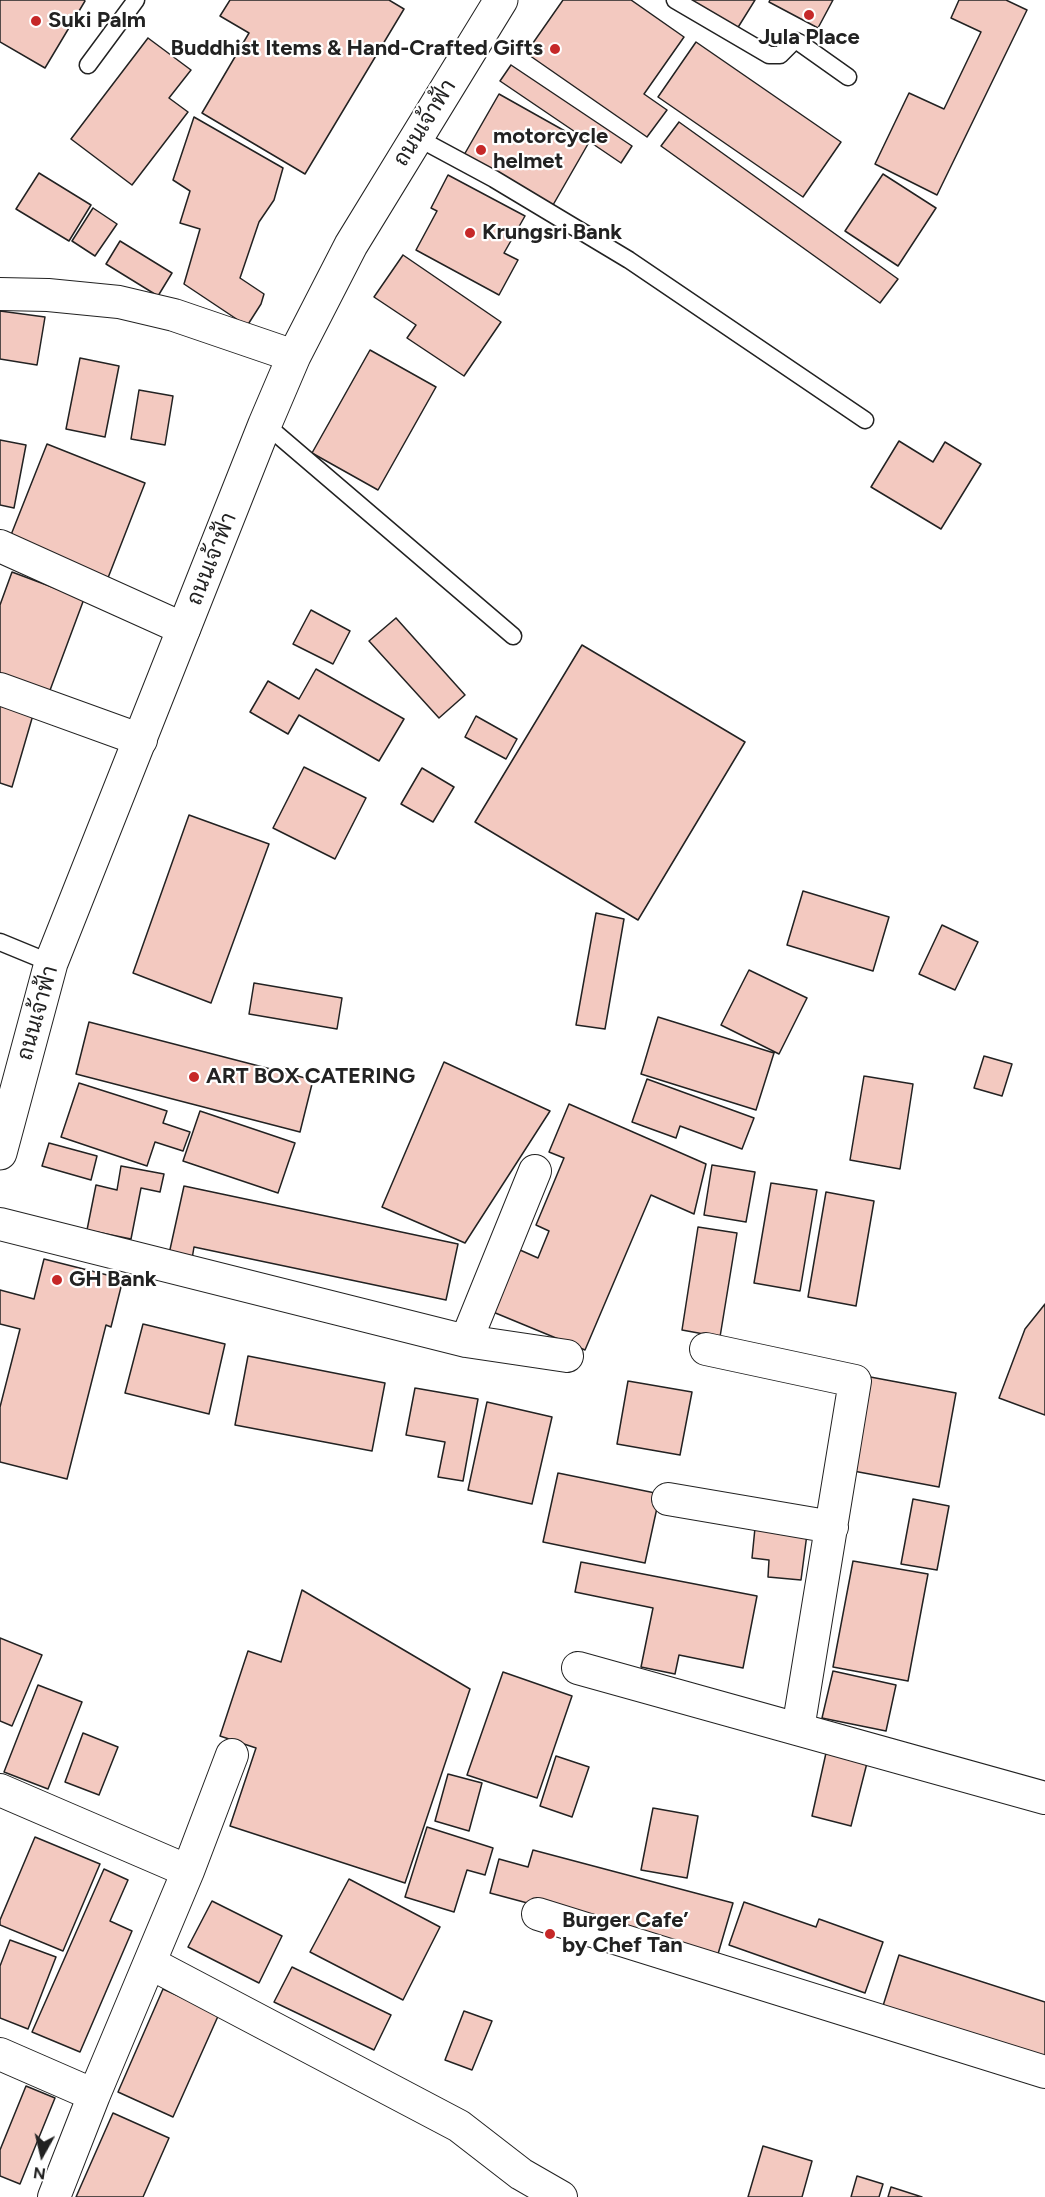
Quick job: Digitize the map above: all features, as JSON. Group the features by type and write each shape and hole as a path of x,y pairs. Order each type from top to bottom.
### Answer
{"main road":[{"name":"ถนนเจ้าฟ้า","path":"0,1153 51,963 294,356 351,245 501,0"}],"street":[{"path":"0,294 48,295 119,302 174,315 294,356"},
{"path":"0,546 184,629"},
{"path":"0,689 141,740"},
{"path":"466,1341 535,1171"},
{"path":"0,1224 466,1341 567,1356"},
{"path":"706,1349 855,1381 798,1729"},
{"path":"668,1499 832,1527"},
{"path":"578,1668 1045,1798"},
{"path":"54,2197 188,1871 232,1755"},
{"path":"0,1790 188,1871"},
{"path":"538,1914 1045,2072"},
{"path":"150,1964 459,2126 521,2174 561,2197"},
{"path":"0,2054 94,2095"}],"lane":[{"path":"88,65 136,0"},
{"path":"675,0 769,55 780,56 796,41 848,77"},
{"path":"416,137 494,179 630,260 865,420"},
{"path":"265,424 513,636"},
{"path":"0,942 51,963"}],"building":[{"name":"Suki Palm","path":"0,0 85,1 45,68 0,42"},
{"path":"230,0 389,0 404,9 305,174 202,113 249,33 220,16"},
{"path":"563,0 631,0 684,37 644,94 667,110 647,137 526,53"},
{"path":"691,0 755,0 737,29"},
{"name":"Jula Place","path":"770,0 833,0 818,28 769,2"},
{"path":"959,0 1006,0 1027,10 937,195 875,164 909,93 944,109 981,32 951,18"},
{"path":"148,38 191,70 169,98 188,112 132,185 71,139"},
{"path":"696,42 841,142 803,197 658,97"},
{"path":"511,65 632,146 621,163 500,81"},
{"path":"499,94 588,144 553,205 464,155"},
{"path":"194,117 283,168 274,200 259,222 240,278 264,294 261,304 247,326 184,284 200,229 180,223 190,191 173,180"},
{"path":"679,122 898,279 880,303 661,146"},
{"path":"39,173 91,205 69,241 16,209"},
{"path":"883,174 936,208 898,266 845,231"},
{"name":"Krungsri Bank","path":"448,175 525,216 504,253 518,260 499,295 416,250 437,211 431,208"},
{"path":"93,208 117,224 95,256 72,241"},
{"path":"120,241 172,273 158,296 106,264"},
{"path":"403,255 501,322 464,376 407,338 416,325 374,297"},
{"path":"0,311 45,317 37,365 0,359"},
{"path":"370,350 436,387 378,490 312,453"},
{"path":"80,358 119,366 105,437 66,429"},
{"path":"139,390 173,396 165,445 131,439"},
{"path":"0,440 26,445 14,508 0,505"},
{"path":"899,441 933,462 945,442 981,464 941,529 871,487"},
{"path":"47,444 145,483 106,583 7,545"},
{"path":"12,572 84,599 46,701 0,684 0,605"},
{"path":"311,610 350,631 333,664 293,644"},
{"path":"396,618 465,695 439,718 369,641"},
{"path":"582,645 745,742 638,920 475,822"},
{"path":"316,669 404,719 379,761 299,715 288,734 250,712 268,681 299,699"},
{"path":"0,706 33,715 12,787 0,783"},
{"path":"476,716 517,739 506,759 465,737"},
{"path":"304,767 366,798 335,859 273,828"},
{"path":"422,768 454,787 433,822 401,804"},
{"path":"189,815 269,844 211,1003 133,973"},
{"path":"803,891 889,917 873,971 787,945"},
{"path":"596,913 624,919 605,1029 576,1025"},
{"path":"942,925 978,942 955,990 919,974"},
{"path":"749,970 807,998 779,1054 721,1025"},
{"path":"254,983 342,998 337,1029 249,1014"},
{"path":"658,1017 774,1053 756,1110 641,1074"},
{"name":"ART BOX CATERING","path":"89,1022 313,1080 300,1132 76,1074"},
{"path":"984,1056 1012,1064 1002,1096 974,1088"},
{"path":"444,1062 550,1111 465,1243 382,1207"},
{"path":"864,1076 913,1084 900,1169 850,1160"},
{"path":"647,1079 754,1118 742,1149 680,1126 676,1138 632,1122"},
{"path":"79,1083 167,1111 163,1123 190,1132 183,1151 155,1142 147,1166 61,1137"},
{"path":"569,1104 706,1164 694,1214 651,1195 585,1350 493,1312 520,1250 538,1258 549,1231 536,1225 564,1158 549,1152"},
{"path":"200,1111 295,1143 278,1193 183,1161"},
{"path":"49,1143 97,1156 91,1180 42,1166"},
{"path":"712,1165 755,1172 746,1222 704,1215"},
{"path":"121,1166 164,1174 160,1192 141,1188 131,1239 87,1230 96,1185 117,1190"},
{"path":"771,1183 817,1190 800,1291 754,1283"},
{"path":"184,1186 458,1244 446,1300 194,1247 192,1259 169,1254"},
{"path":"826,1192 874,1201 856,1306 808,1297"},
{"path":"698,1227 737,1233 720,1337 682,1330"},
{"path":"44,1259 123,1279 111,1327 106,1325 67,1479 0,1462 0,1407 20,1329 0,1324 0,1290 34,1299"},
{"path":"1045,1304 1045,1415 999,1398 1025,1329"},
{"path":"143,1324 225,1344 209,1414 125,1393"},
{"path":"248,1356 385,1383 372,1451 235,1425"},
{"path":"865,1376 956,1393 939,1487 848,1470"},
{"path":"628,1381 692,1392 680,1455 617,1444"},
{"path":"415,1388 478,1399 463,1481 438,1477 445,1442 406,1435"},
{"path":"487,1402 552,1417 532,1504 468,1490"},
{"path":"558,1473 660,1494 645,1563 543,1542"},
{"path":"913,1499 949,1506 937,1570 901,1564"},
{"path":"755,1528 807,1534 801,1580 768,1577 769,1560 752,1558"},
{"path":"853,1561 928,1574 908,1681 833,1667"},
{"path":"581,1562 757,1596 743,1668 679,1655 675,1674 641,1667 653,1608 575,1592"},
{"path":"302,1590 470,1689 405,1883 230,1826 256,1748 220,1736 248,1651 281,1662"},
{"path":"0,1638 42,1655 12,1726 0,1721"},
{"path":"833,1671 896,1685 886,1731 822,1718"},
{"path":"503,1672 572,1696 537,1798 467,1775"},
{"path":"38,1685 82,1702 48,1789 4,1772"},
{"path":"83,1733 118,1747 99,1795 65,1782"},
{"path":"826,1753 867,1763 851,1826 812,1816"},
{"path":"556,1756 589,1767 572,1817 540,1806"},
{"path":"448,1774 482,1783 469,1831 435,1821"},
{"path":"653,1808 698,1816 687,1878 641,1870"},
{"path":"427,1827 493,1848 485,1875 467,1870 454,1912 405,1897"},
{"path":"35,1837 100,1864 63,1951 0,1925 0,1920"},
{"path":"533,1850 733,1903 718,1954 490,1893 499,1859 528,1867"},
{"path":"104,1869 128,1880 110,1921 132,1931 80,2052 32,2032"},
{"path":"349,1879 440,1927 403,2000 310,1952"},
{"path":"212,1901 282,1936 259,1983 188,1947"},
{"path":"744,1902 816,1927 819,1919 883,1942 865,1993 729,1945"},
{"path":"10,1940 56,1957 28,2029 0,2018 0,1966"},
{"path":"899,1955 1045,2002 1045,2061 882,2009"},
{"path":"292,1967 391,2015 374,2050 274,2002"},
{"path":"163,1989 219,2014 173,2117 118,2092"},
{"path":"464,2011 492,2021 472,2070 445,2060"},
{"path":"26,2086 55,2098 20,2184 0,2176 0,2150"},
{"path":"113,2113 169,2138 143,2197 76,2197"},
{"path":"763,2146 812,2161 802,2197 748,2197"},
{"path":"857,2176 883,2184 879,2197 851,2197"},
{"path":"891,2187 922,2197 888,2197"}],"place":[{"name":"Jula Place","path":"809,15"},
{"name":"Suki Palm","path":"36,21"},
{"name":"Buddhist Items & Hand-Crafted Gifts","path":"555,49"},
{"name":"motorcycle helmet","path":"481,150"},
{"name":"Krungsri Bank","path":"470,233"},
{"name":"ART BOX CATERING","path":"194,1077"},
{"name":"GH Bank","path":"57,1280"},
{"name":"Burger Cafe’ by Chef Tan","path":"550,1934"}]}
